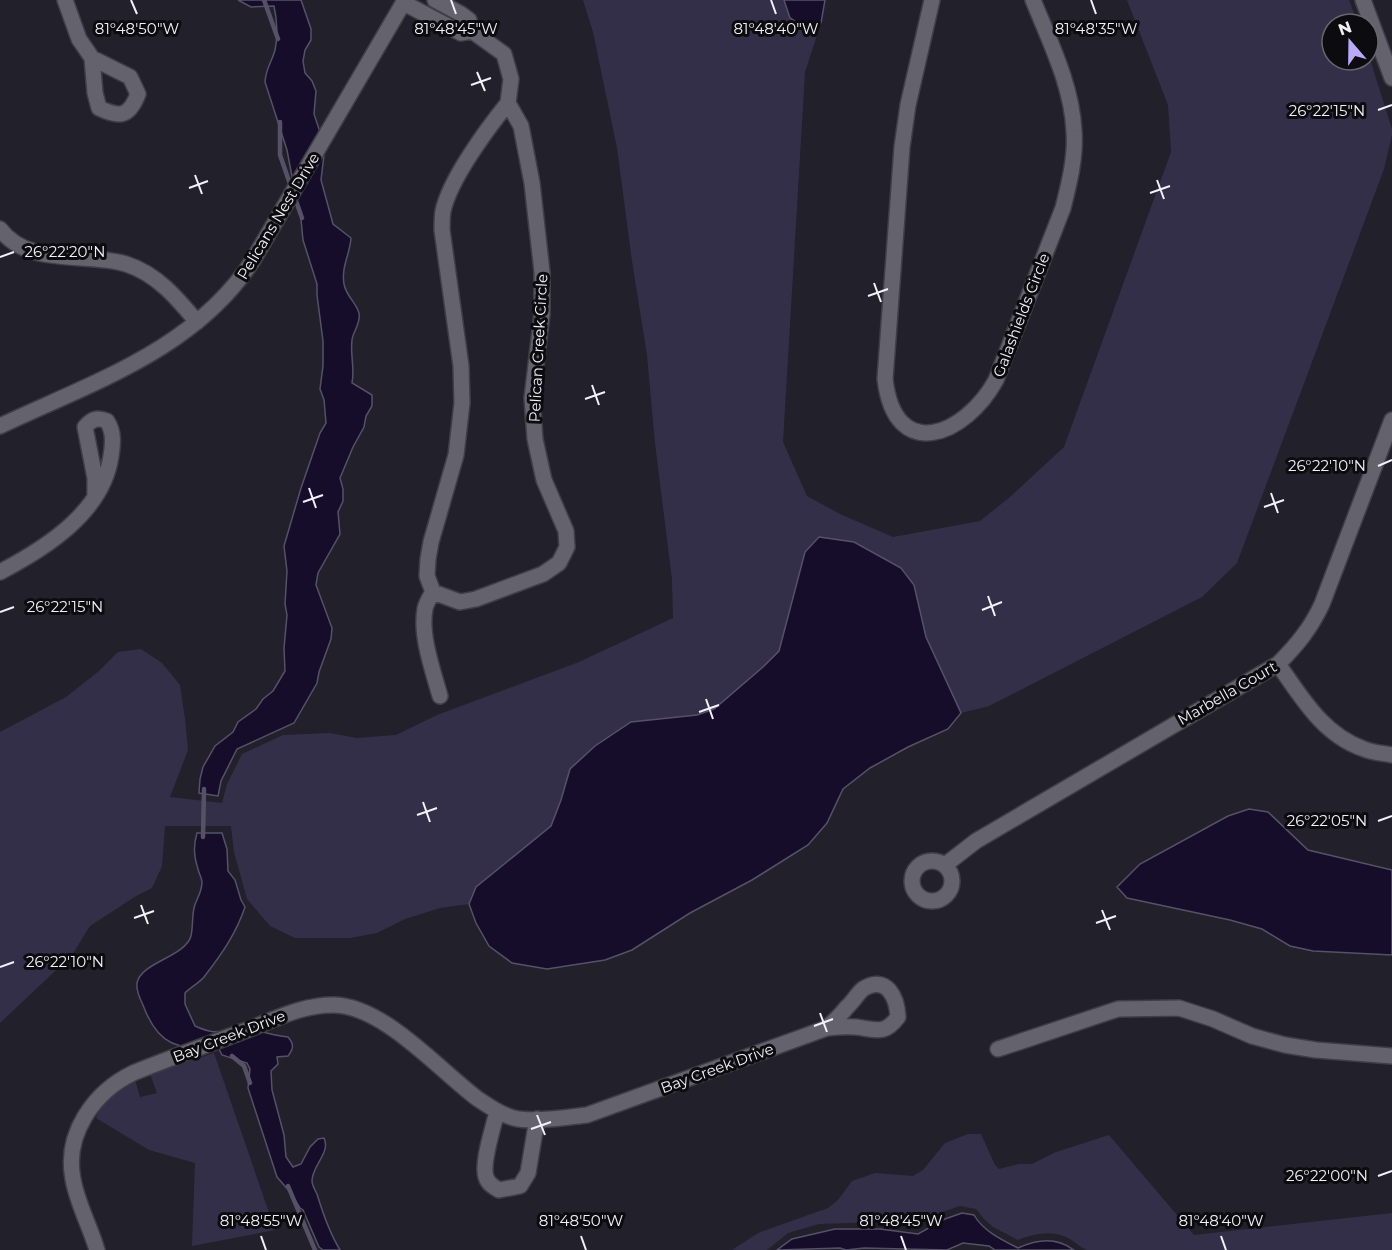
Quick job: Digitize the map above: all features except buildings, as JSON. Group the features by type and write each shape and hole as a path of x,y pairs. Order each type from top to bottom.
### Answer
{"street":[{"path":"65,0 79,39 92,58"},
{"path":"435,0 469,20 472,31 504,54 511,79 508,103 485,132 464,167 443,212 442,230 459,347 462,403 456,455 428,559 427,576 433,592 425,606 424,625 440,696"},
{"name":"Galashields Circle","path":"932,0 908,105 902,147 885,379 892,411 902,424 916,432 932,432 948,428 976,409 988,395 996,380 1063,208 1074,153 1075,132 1058,60 1033,0"},
{"path":"1363,0 1392,78"},
{"path":"404,1 461,33 472,31"},
{"name":"Pelicans Nest Drive","path":"0,426 162,348 197,322 232,289 263,244 404,1"},
{"name":"Pelican Creek Circle","path":"433,592 460,602 476,599 543,574 559,563 567,547 566,531 544,480 535,439 532,398 542,314 542,272 532,183 521,126 508,103"},
{"path":"0,229 17,244 32,251 125,264 152,276 167,288 197,322"},
{"name":"Marbella Court","path":"945,865 976,841 1278,664 1304,637 1314,621 1392,420"},
{"path":"0,572 52,540 69,526 95,497"},
{"path":"1278,664 1306,705 1332,732 1365,750 1392,755"},
{"name":"Bay Creek Drive","path":"97,1250 73,1179 72,1160 80,1127 99,1096 130,1074 304,1008 336,1005 358,1010 378,1020 417,1047 458,1083 497,1111 514,1119 587,1115 827,1028"},
{"path":"998,1049 1118,1009 1179,1008 1213,1019 1252,1036 1285,1045 1316,1050 1392,1056"},
{"path":"497,1111 485,1164 485,1176 500,1190 520,1186 528,1173 537,1119"}],"shaded area":[{"path":"238,0 301,0 311,29 311,40 305,50 303,61 305,73 312,81 316,91 314,114 325,147 321,180 333,224 351,238 343,278 347,292 359,313 359,321 352,340 352,383 372,395 372,406 340,478 343,501 338,512 340,534 318,573 316,585 332,628 331,639 317,683 294,723 237,749 221,781 218,796 199,793 203,767 215,746 233,732 238,722 256,709 273,691 285,671 287,571 284,546 301,488 320,433 326,423 324,400 320,389 323,341 317,284 303,240 300,209 287,150 265,82 276,45 277,28 274,6 251,7"},
{"path":"583,0 825,0 821,23 805,72 783,442 807,496 840,514 893,537 980,521 1010,497 1064,447 1171,152 1168,105 1127,0 1349,0 1354,12 1320,12 1320,72 1374,72 1392,135 1384,169 1237,563 1202,597 989,706 961,713 948,729 870,768 843,789 827,823 808,845 752,880 690,913 632,950 605,960 547,969 512,963 489,946 476,923 469,904 440,908 405,919 377,933 350,938 295,938 270,926 247,899 234,852 231,826 165,826 162,866 152,888 90,926 72,955 0,1023 0,732 66,697 99,671 118,652 141,649 162,663 180,685 188,750 170,797 222,803 227,784 242,754 283,735 330,733 357,738 396,735 437,715 579,662 673,618 672,579 655,443 647,355 617,148 593,32"},
{"path":"784,0 825,0 821,23 804,27 790,18"},
{"path":"819,537 854,542 901,568 914,585 926,637 961,713 948,729 870,768 843,789 827,823 808,845 752,880 690,913 632,950 605,960 547,969 512,963 489,946 476,923 469,904 476,887 551,826 570,769 595,746 631,722 697,715 714,709 763,667 779,651 805,552"},
{"path":"1249,809 1268,812 1308,850 1392,870 1392,955 1313,951 1290,946 1262,929 1127,898 1117,887 1140,864 1228,816"},
{"path":"197,833 222,833 227,849 228,871 235,880 245,907 233,935 216,961 202,979 185,993 185,1004 195,1026 203,1029 215,1032 247,1029 290,1039 292,1048 290,1053 288,1056 277,1057 278,1064 271,1071 272,1090 284,1135 286,1157 293,1167 301,1164 310,1147 318,1139 324,1138 325,1149 313,1175 312,1183 329,1230 340,1250 323,1250 319,1247 303,1210 277,1177 248,1088 250,1069 247,1063 222,1055 218,1047 181,1046 163,1037 149,1019 138,994 137,983 140,976 154,964 181,949 191,936 194,908 202,882 195,856"},
{"path":"214,1053 275,1230 192,1246 195,1163 149,1150 96,1118 104,1092 133,1073 140,1097 157,1093 150,1074"},
{"path":"968,1134 981,1134 999,1169 1019,1164 1032,1164 1056,1152 1109,1135 1194,1235 1392,1213 1392,1250 1087,1250 1069,1238 1048,1233 1018,1240 993,1227 976,1209 960,1206 942,1212 916,1226 880,1222 819,1224 788,1233 767,1250 732,1250 758,1233 828,1208 838,1200 852,1181 875,1173 913,1176 923,1170 945,1143"},
{"path":"962,1213 974,1215 988,1230 1018,1248 1040,1241 1054,1241 1074,1250 995,1250 989,1246 963,1243 947,1250 864,1248 846,1250 840,1248 777,1250 792,1239 835,1229 880,1229 918,1234 945,1219"}],"waterway":[{"path":"264,0 278,39"},
{"path":"280,122 280,155 291,187"},
{"path":"295,198 302,218"},
{"path":"203,837 204,789"},
{"path":"232,1056 244,1066 250,1083"},
{"path":"288,1186 315,1250"}]}
